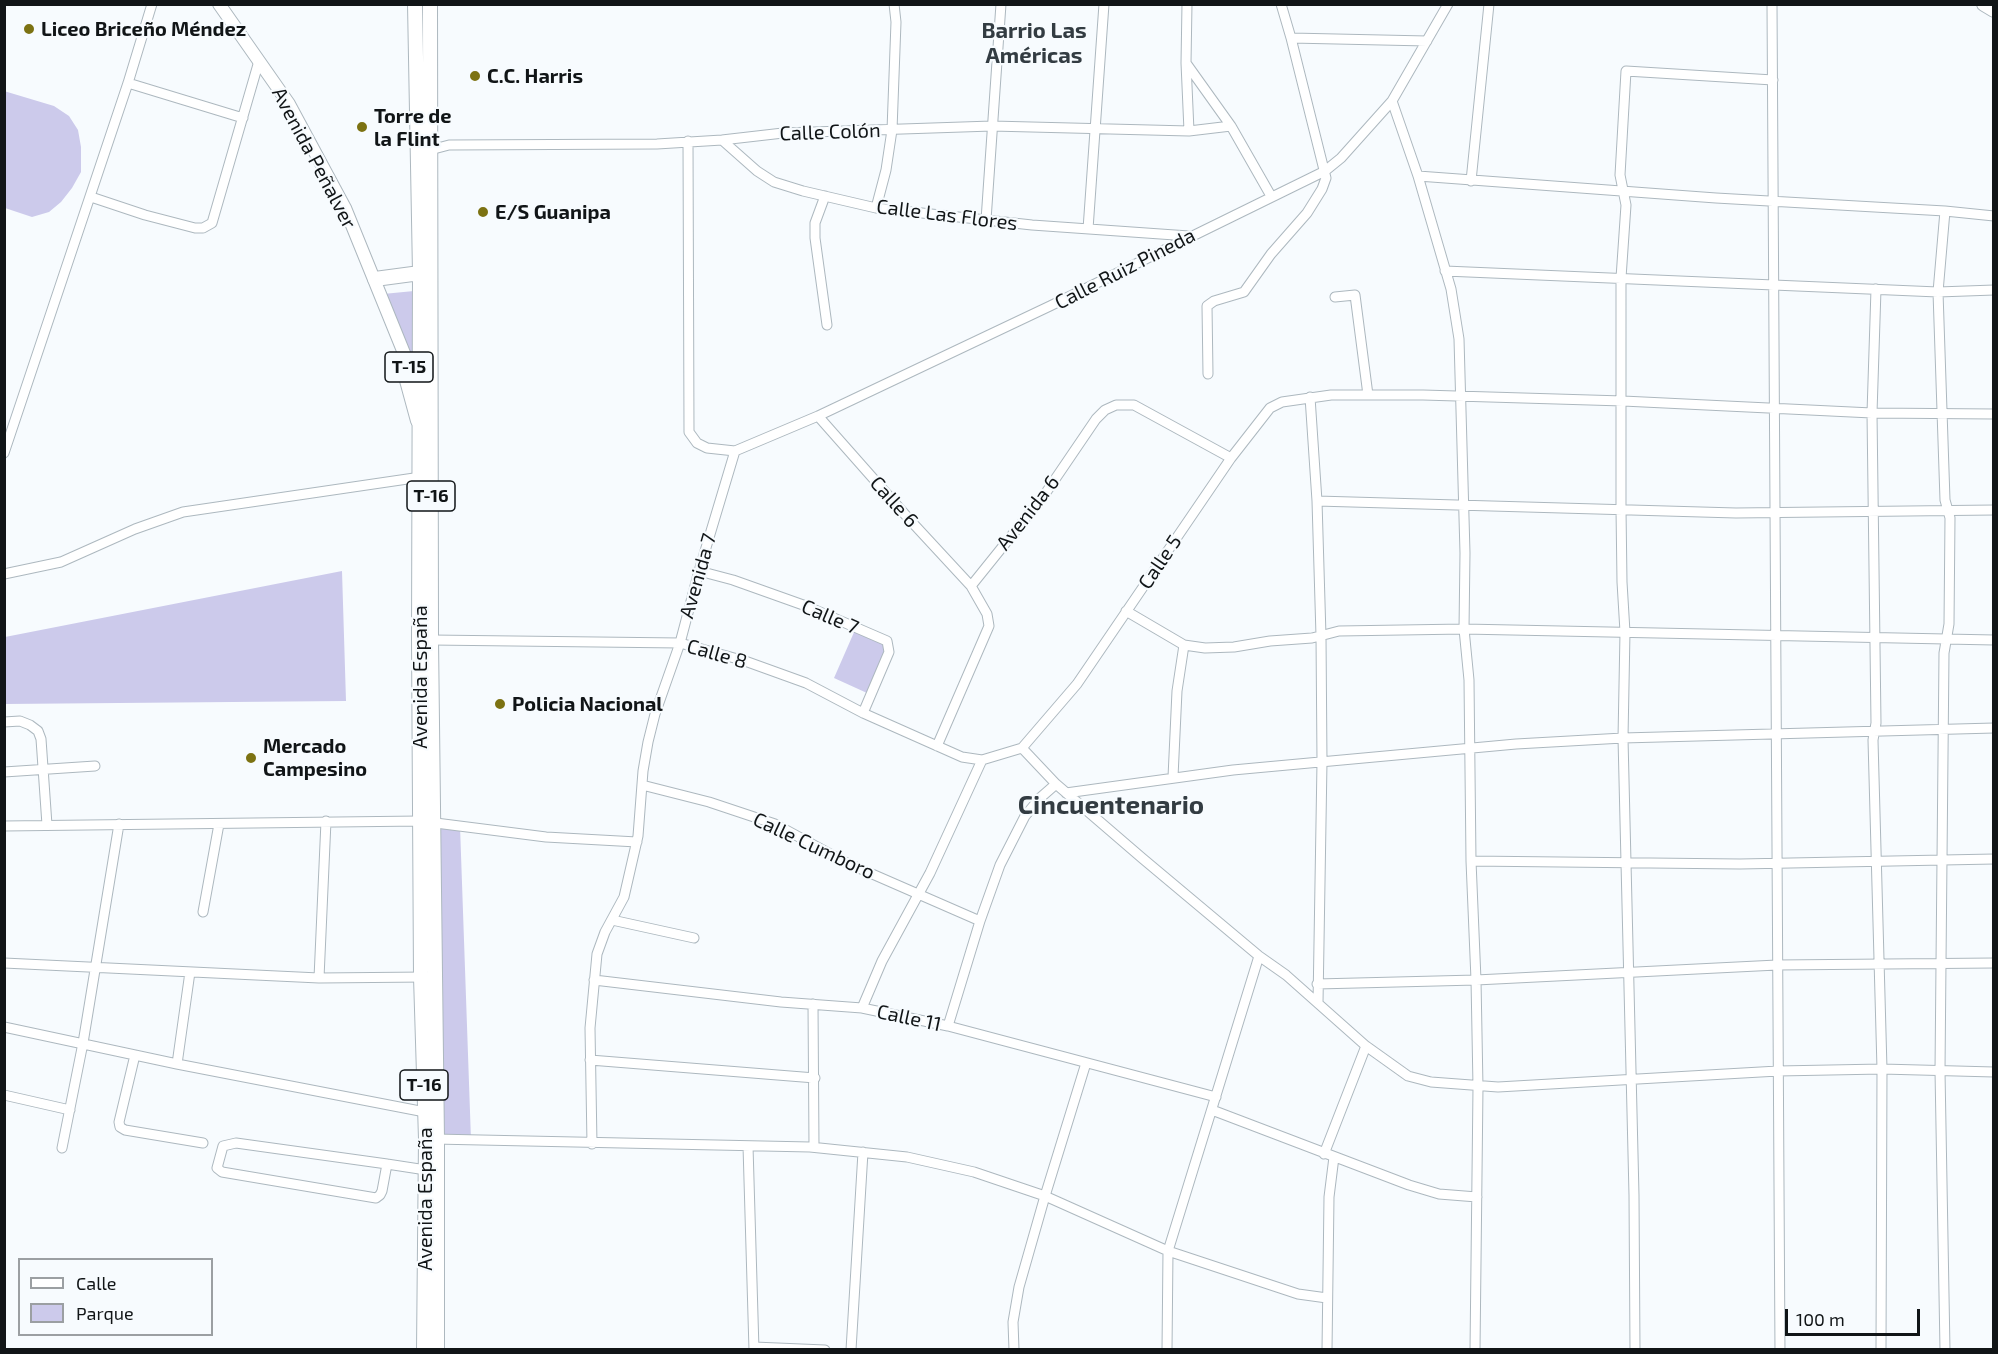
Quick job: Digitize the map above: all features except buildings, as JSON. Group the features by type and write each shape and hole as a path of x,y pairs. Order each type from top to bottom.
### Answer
{"highway":[{"name":"Avenida España","path":"415,4 428,977 437,1350"},
{"name":"Avenida España","path":"427,821 431,639 430,4"},
{"path":"1983,4 1994,10"},
{"path":"375,279 420,273"},
{"name":"Avenida España","path":"424,1350 426,1170 432,1139 425,1112 428,977"}],"main road":[{"name":"Avenida Peñalver","path":"219,4 289,104 345,208 390,321"},
{"name":"T-15","path":"390,321 420,393 431,412"},
{"name":"T-16","path":"390,321 421,435"}],"street":[{"path":"4,453 129,83 152,4"},
{"path":"876,208 886,170 892,130 896,22 894,4"},
{"path":"986,220 992,126 998,77 1001,4"},
{"path":"1088,230 1104,4"},
{"path":"1187,4 1186,63 1189,131"},
{"path":"1208,374 1207,306 1214,301 1244,292 1271,254 1307,213 1318,197 1326,178 1281,4"},
{"name":"Calle Ruiz Pineda","path":"735,451 818,416 1050,306 1325,171 1341,158 1392,101 1448,4"},
{"path":"1471,181 1489,4"},
{"path":"1772,4 1780,1350"},
{"path":"1291,38 1427,41"},
{"path":"91,196 145,215 195,228 203,228 212,223 259,61"},
{"path":"1186,63 1231,126 1271,196"},
{"path":"1635,1350 1623,738 1625,632 1621,509 1623,401 1621,278 1626,205 1620,175 1626,72 1773,80"},
{"path":"129,83 243,118"},
{"path":"1392,101 1418,176 1445,271 1459,339 1464,504 1464,629 1469,680 1468,749 1478,1087 1475,1350"},
{"name":"Calle Colón","path":"430,150 449,145 657,144 783,133 992,126 1189,131 1231,126"},
{"name":"Calle Las Flores","path":"722,140 757,171 774,182 876,208 1088,230 1189,236"},
{"path":"688,141 689,432 697,443 707,447 735,451"},
{"path":"1418,176 1994,216"},
{"path":"825,196 815,223 815,238 827,325"},
{"path":"1945,211 1938,292 1945,500 1950,518 1949,612 1944,653 1940,1071 1945,1350"},
{"path":"1445,271 1938,292 1994,290"},
{"path":"1876,289 1872,413 1876,637 1873,740 1882,1069 1881,1350"},
{"path":"1335,297 1355,295 1368,395"},
{"name":"Calle 5","path":"1022,748 1077,684 1231,458 1270,408 1282,402 1310,397 1368,395 1623,401 1872,413 1994,414"},
{"path":"1310,397 1317,501 1321,636 1322,762 1318,1003"},
{"name":"Avenida 6","path":"971,586 1045,494 1096,419 1105,410 1116,405 1134,405 1231,458"},
{"name":"Calle 6","path":"818,416 971,586"},
{"name":"Avenida 7","path":"592,1144 590,1028 597,954 624,897 637,842 648,742 655,714 680,643 735,451"},
{"path":"4,574 61,562 135,529 183,512 421,477"},
{"path":"1317,501 1574,509 1774,512 1994,510"},
{"name":"Calle 7","path":"699,571 806,606 887,641 889,652 863,713"},
{"path":"937,746 989,626 987,614 971,586"},
{"path":"1126,611 1184,645 1205,648 1234,647 1321,636 1340,631 1464,629 1994,640"},
{"name":"Calle 8","path":"431,639 680,643 745,661 806,683 863,713 962,757 982,760"},
{"path":"1173,777 1177,691 1184,645"},
{"path":"4,722 20,721 38,731 44,770 47,825"},
{"path":"1066,793 1173,777 1516,744 1623,738 1994,728"},
{"path":"862,1008 882,962 918,894 982,760 1022,748 1066,793 1259,956 1286,975 1366,1046 1408,1076 1431,1082 1478,1087 1778,1071 1882,1069 1994,1072"},
{"path":"4,772 95,766"},
{"name":"Calle Cumboro","path":"642,784 709,802 776,824 847,863 980,921"},
{"path":"948,1026 980,921 1000,866 1018,828 1040,798 1056,784"},
{"path":"319,978 326,821"},
{"path":"4,826 427,821 546,837 637,842"},
{"path":"62,1148 83,1043 119,824"},
{"path":"203,912 219,824"},
{"path":"1471,861 1777,863 1994,859"},
{"path":"612,920 694,938"},
{"path":"1167,1350 1168,1251 1259,956"},
{"path":"4,963 319,978 428,977"},
{"path":"1317,984 1476,981 1777,965 1994,963"},
{"path":"177,1064 190,972"},
{"name":"Calle 11","path":"594,980 862,1008 948,1026 1216,1097"},
{"path":"813,1004 814,1147"},
{"path":"4,1027 177,1064 425,1112"},
{"path":"1327,1350 1329,1155 1366,1046"},
{"path":"135,1054 119,1122 120,1127 125,1130 203,1143"},
{"path":"590,1060 815,1078"},
{"path":"1014,1350 1013,1322 1019,1287 1086,1062"},
{"path":"4,1095 70,1110"},
{"path":"1212,1110 1409,1185 1431,1191 1477,1197"},
{"path":"432,1139 814,1147 907,1157 974,1172 1045,1196 1168,1251 1298,1294 1327,1298"},
{"path":"387,1164 382,1191 376,1198 222,1172 217,1168 223,1146 237,1143 387,1164 426,1170"},
{"path":"748,1146 754,1348 825,1350"},
{"path":"851,1350 863,1152"}],"green space":[{"path":"4,91 54,106 69,116 78,130 81,172 61,202 49,212 32,217 5,208"},
{"path":"414,291 413,364 383,294"},
{"path":"342,571 346,701 5,704 5,637"},
{"path":"855,630 888,645 867,693 834,678"},
{"path":"434,822 460,826 471,1140 437,1139"}],"place":[{"name":"Liceo Briceño Méndez","path":"29,29"},
{"name":"C.C. Harris","path":"475,76"},
{"name":"Torre de la Flint","path":"362,127"},
{"name":"E/S Guanipa","path":"483,212"},
{"name":"Policia Nacional","path":"500,704"},
{"name":"Mercado Campesino","path":"251,758"}],"district":[{"name":"Barrio Las Américas","path":"1034,44"},
{"name":"Cincuentenario","path":"1111,805"}]}
